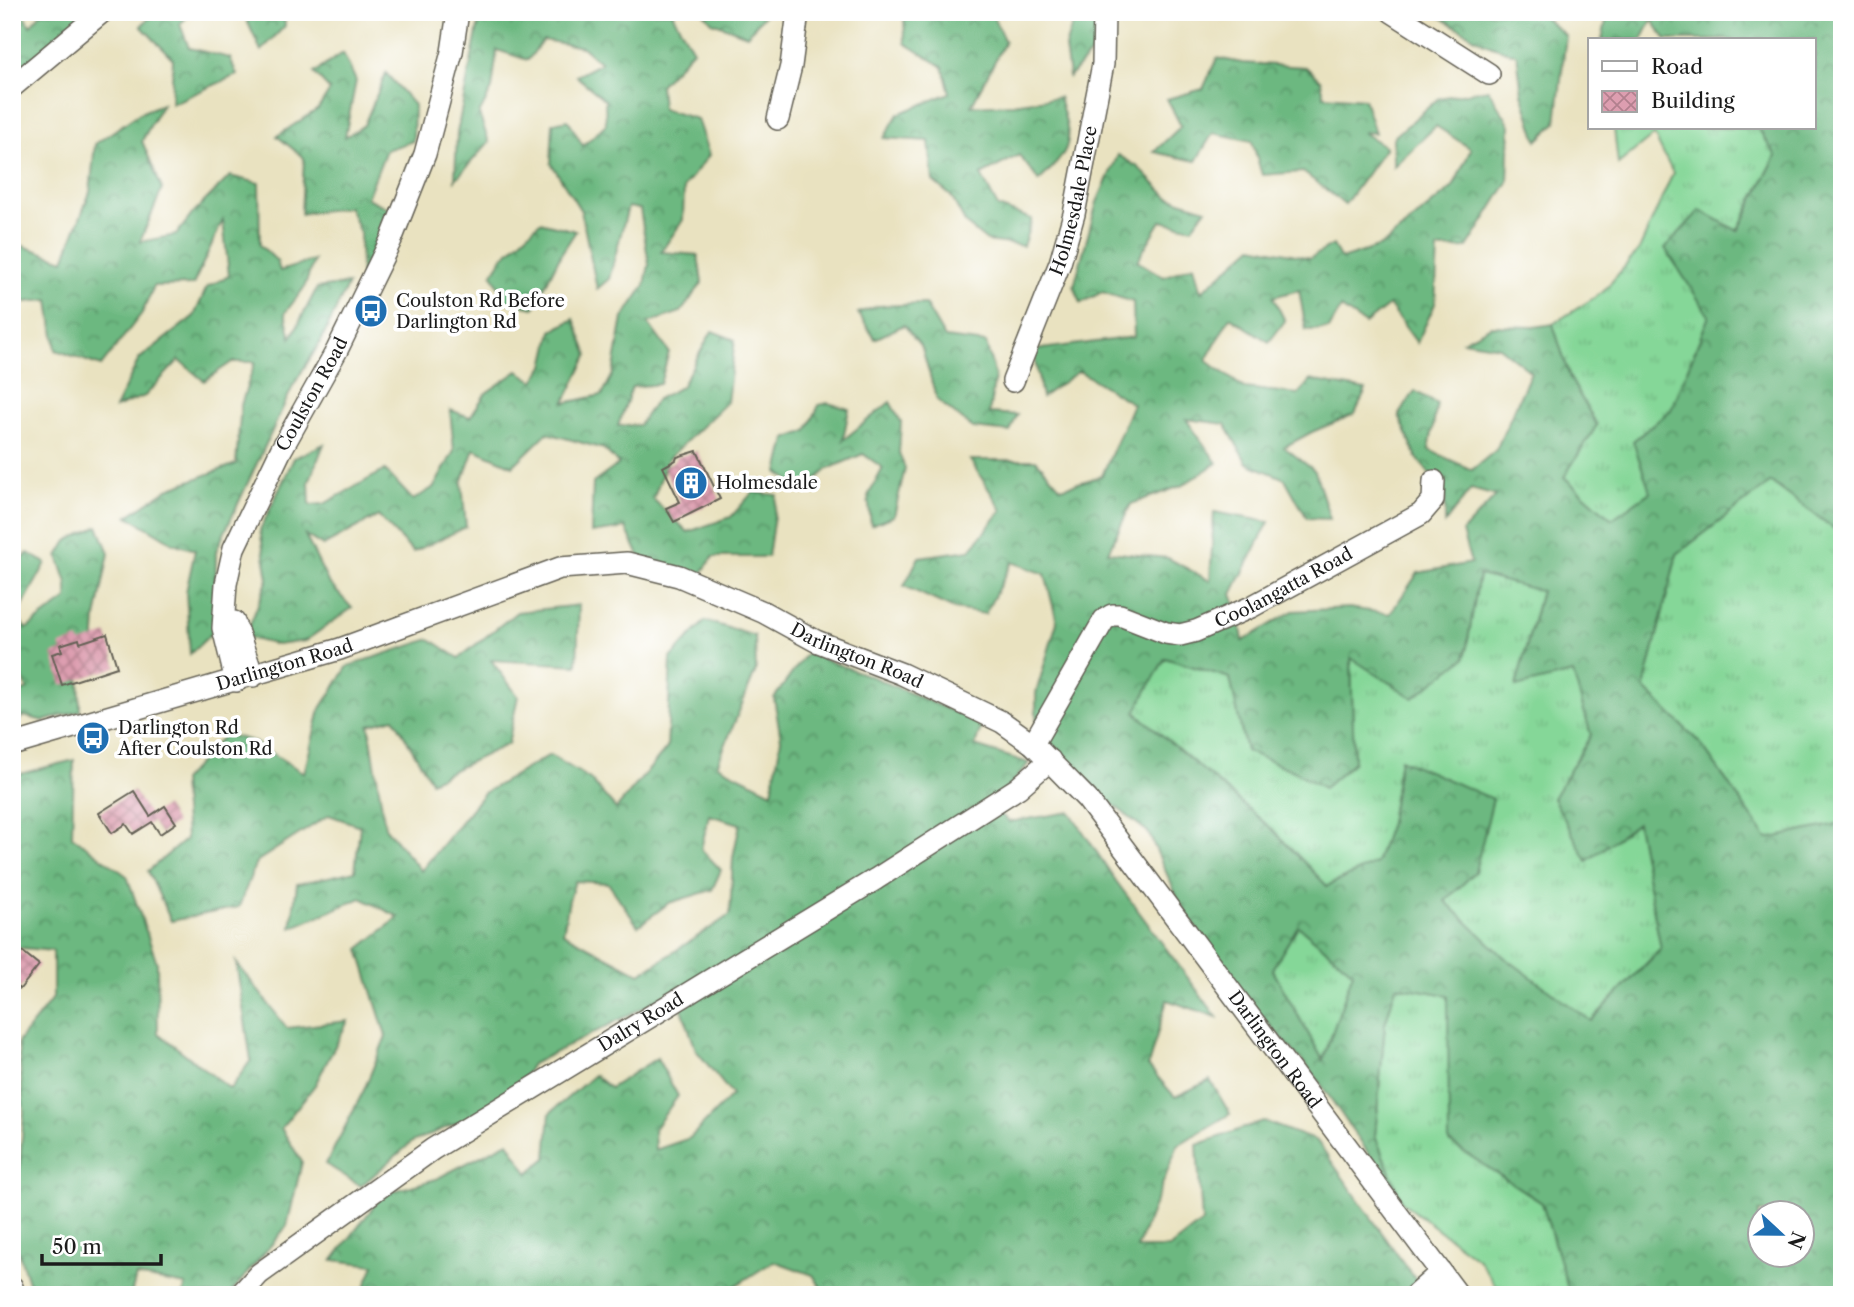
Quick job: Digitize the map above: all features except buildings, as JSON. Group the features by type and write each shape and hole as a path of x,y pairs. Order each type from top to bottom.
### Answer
{"street":[{"path":"14,83 102,12"},
{"name":"Coulston Road","path":"244,678 223,628 226,584 234,548 281,450 337,350 391,240 425,154 452,52 458,12"},
{"path":"778,119 791,66 798,12"},
{"name":"Holmesdale Place","path":"1013,381 1060,263 1074,214 1103,64 1104,12"},
{"path":"1392,12 1489,74"},
{"name":"Coolangatta Road","path":"1033,744 1104,620 1112,615 1119,615 1166,633 1180,635 1195,631 1251,607 1421,514 1433,500 1434,481"},
{"name":"Darlington Road","path":"12,746 340,649 560,568 627,563 680,576 763,612 816,641 902,674 1002,722 1033,744 1087,799 1458,1295"},
{"name":"Dalry Road","path":"240,1295 259,1274 433,1149 876,879 1018,788 1050,760"},
{"path":"1415,1295 1441,1272"},
{"path":"12,1287 14,1295"}],"green space":[{"path":"12,12 23,12 30,26 42,12 81,12 43,68 12,62"},
{"path":"155,12 192,12 180,24 189,48 230,58 237,75 171,104 173,59 141,26"},
{"path":"243,12 284,12 285,26 261,51"},
{"path":"481,12 674,12 673,15 693,50 660,85 662,109 697,119 709,155 684,187 683,220 661,252 698,255 702,283 681,312 648,323 669,352 660,384 632,387 618,426 639,425 657,399 681,387 712,331 735,340 727,402 668,459 653,499 688,532 731,517 753,492 777,495 768,557 713,557 701,574 640,558 626,528 591,533 593,483 619,464 604,449 547,433 513,466 474,449 462,483 466,527 413,552 378,516 323,546 305,535 328,582 352,608 305,641 277,645 245,637 268,579 260,530 294,458 324,444 309,482 310,505 324,504 385,470 413,500 434,487 454,451 450,410 470,417 486,393 518,371 534,381 544,366 552,331 574,319 588,355 564,403 602,395 613,374 623,318 645,285 649,264 640,209 628,207 609,279 597,289 581,211 551,163 553,123 568,120 583,146 606,124 605,100 576,76 601,63 582,47 543,40 528,60 497,50 492,89 479,114 489,142 455,180 457,132"},
{"path":"703,12 767,12 747,35 712,22"},
{"path":"904,12 991,12 1005,42 971,106 1013,104 1059,97 1068,135 1067,143 1059,160 1039,181 1019,155 981,175 998,207 1032,219 1023,246 987,241 966,224 951,196 933,181 929,141 884,138 898,114 950,93 943,67 905,43"},
{"path":"1076,12 1097,12 1107,36 1069,77 1065,47"},
{"path":"1432,12 1538,12 1566,36 1556,123 1537,141 1522,93 1517,55 1484,43"},
{"path":"1608,12 1842,12 1842,540 1837,531 1771,482 1677,554 1644,688 1700,743 1767,839 1842,823 1842,1295 1570,1295 1542,1203 1449,1142 1448,995 1396,986 1385,1024 1375,1136 1402,1202 1313,1073 1230,981 1179,901 1148,832 1036,741 1036,693 1057,622 1045,574 1012,562 985,614 954,609 904,586 919,557 970,550 1002,510 970,460 1036,460 1061,488 1102,476 1133,404 1079,371 1042,397 1033,350 1134,337 1133,302 1102,292 1081,303 1074,286 1097,202 1118,155 1138,167 1168,197 1206,209 1192,228 1161,221 1137,261 1164,277 1194,265 1201,292 1253,246 1310,258 1333,245 1341,259 1381,246 1453,187 1471,149 1436,126 1393,167 1393,138 1439,98 1488,89 1510,125 1508,182 1467,248 1438,249 1435,304 1417,343 1389,305 1365,324 1341,308 1329,329 1306,330 1299,290 1273,297 1285,321 1269,342 1230,317 1206,360 1244,388 1298,394 1311,380 1366,390 1355,414 1284,447 1315,471 1330,519 1307,518 1285,479 1247,463 1225,424 1186,419 1217,463 1181,486 1131,504 1108,552 1168,558 1210,581 1214,512 1269,522 1232,594 1239,614 1243,641 1293,611 1349,608 1390,614 1418,573 1471,563 1462,532 1496,496 1471,489 1445,523 1445,494 1417,458 1399,415 1415,391 1437,404 1429,450 1472,470 1496,450 1531,372 1499,347 1463,341 1491,326 1534,327 1553,324 1570,378 1597,425 1564,477 1612,519 1650,492 1633,441 1671,410 1709,316 1665,248 1700,210 1738,231 1776,156 1759,130 1815,130 1815,38 1665,38 1652,20 1643,38 1602,38","holes":["1479,575 1541,591 1516,687 1573,673 1591,735 1553,798 1587,861 1637,823 1661,949 1591,1021 1504,957 1445,901 1475,872 1493,799 1400,759 1390,823 1376,863 1327,886 1272,829 1135,712 1165,658 1230,678 1246,751 1294,771 1324,788 1354,762 1351,658 1413,698 1465,658","1298,926 1353,972 1323,1060 1272,969"]},
{"path":"343,53 356,81 345,137 364,125 386,73 414,105 413,141 386,150 367,198 392,210 361,276 360,233 349,207 301,214 304,158 277,136 318,109 330,90 314,73"},
{"path":"1217,58 1242,63 1306,67 1321,81 1324,96 1364,99 1375,133 1362,132 1386,147 1345,204 1303,172 1262,175 1252,141 1213,133 1196,161 1154,152 1181,126 1167,99 1203,89"},
{"path":"162,104 142,141 162,189 140,242 176,235 194,212 230,176 259,183 260,245 277,261 280,271 314,260 304,288 285,313 291,338 317,288 348,284 321,341 293,386 216,551 215,630 190,654 186,592 195,550 173,543 128,516 168,489 236,464 241,405 255,362 232,362 204,381 179,360 145,396 115,408 139,359 194,316 207,287 229,276 223,220 193,285 154,286 142,313 101,366 56,350 49,300 14,303 12,300 12,245 14,243 64,260 90,192 95,144 140,113"},
{"path":"1614,130 1759,130 1776,156 1737,231 1709,316 1671,410 1633,441 1651,492 1612,519 1564,477 1597,425 1570,378 1553,324 1603,292 1639,250 1673,173 1654,135 1618,164"},
{"path":"540,222 576,231 561,254 534,308 507,302 492,274 503,257"},
{"path":"925,304 945,338 986,343 995,376 989,413 1017,415 1010,432 973,428 937,400 922,348 904,325 875,339 858,313 878,306"},
{"path":"890,402 901,422 899,453 905,468 894,516 871,525 868,496 883,468 863,454 828,469 803,491 778,472 786,439 807,431 819,405 828,403 849,409 843,440"},
{"path":"1771,482 1838,531 1842,540 1842,823 1767,839 1700,743 1644,688 1677,554"},
{"path":"98,526 109,553 96,618 94,650 79,669 80,711 44,721 23,716 12,728 12,695 28,689 12,663 12,568 28,553 46,563 17,616 26,629 67,599 67,583 58,556 67,541"},
{"path":"1479,575 1541,590 1516,686 1573,672 1591,735 1553,799 1637,822 1661,948 1590,1022 1504,957 1445,901 1475,872 1400,760 1390,823 1376,863 1327,886 1272,829 1135,712 1165,658 1230,678 1246,751 1294,771 1324,788 1354,762 1351,658 1465,658"},
{"path":"579,605 577,665 491,660 518,696 508,744 431,781 394,718 369,725 385,827 421,871 484,793 550,755 590,779 616,809 667,748 671,658 705,621 755,636 756,670 717,765 772,792 781,739 774,698 807,653 875,678 982,724 975,746 1029,763 992,806 1009,822 1070,812 1116,881 1217,1017 1167,1000 1148,1066 1175,1097 1210,1080 1230,1114 1178,1145 1137,1248 1169,1248 1202,1222 1197,1145 1263,1121 1317,1141 1428,1295 826,1295 813,1275 774,1261 721,1295 362,1295 374,1265 333,1260 383,1194 436,1179 508,1142 528,1173 546,1158 550,1113 594,1075 610,1088 657,1058 678,1096 654,1129 655,1150 690,1138 732,1095 696,1050 676,991 532,1064 509,1101 412,1142 361,1186 326,1164 364,1090 386,1036 359,949 399,917 361,898 291,928 297,884 355,871 360,826 329,815 256,862 239,907 171,921 148,871 186,839 182,781 225,734 252,741 304,773 320,710 348,666 430,639 459,658 517,612","holes":["709,815 740,824 733,857 730,915 640,974 563,933 575,881 608,883 638,926 669,903 712,890 721,870 701,849"]},
{"path":"74,760 72,836 127,876 157,963 158,1033 230,1089 251,1060 236,962 287,1028 348,1021 315,1085 281,1128 302,1162 287,1226 229,1295 183,1295 186,1285 136,1276 131,1295 32,1295 14,1237 24,1112 18,1042 53,998 53,951 12,947 12,776"},
{"path":"1298,926 1353,972 1323,1060 1272,969"},
{"path":"1396,986 1449,995 1449,1142 1542,1203 1570,1295 1502,1295 1479,1260 1402,1202 1375,1136 1385,1024"}],"place":[{"name":"Coulston Rd Before Darlington Rd","path":"371,311"},
{"name":"Holmesdale","path":"691,483"},
{"name":"Darlington Rd After Coulston Rd","path":"93,738"}]}
